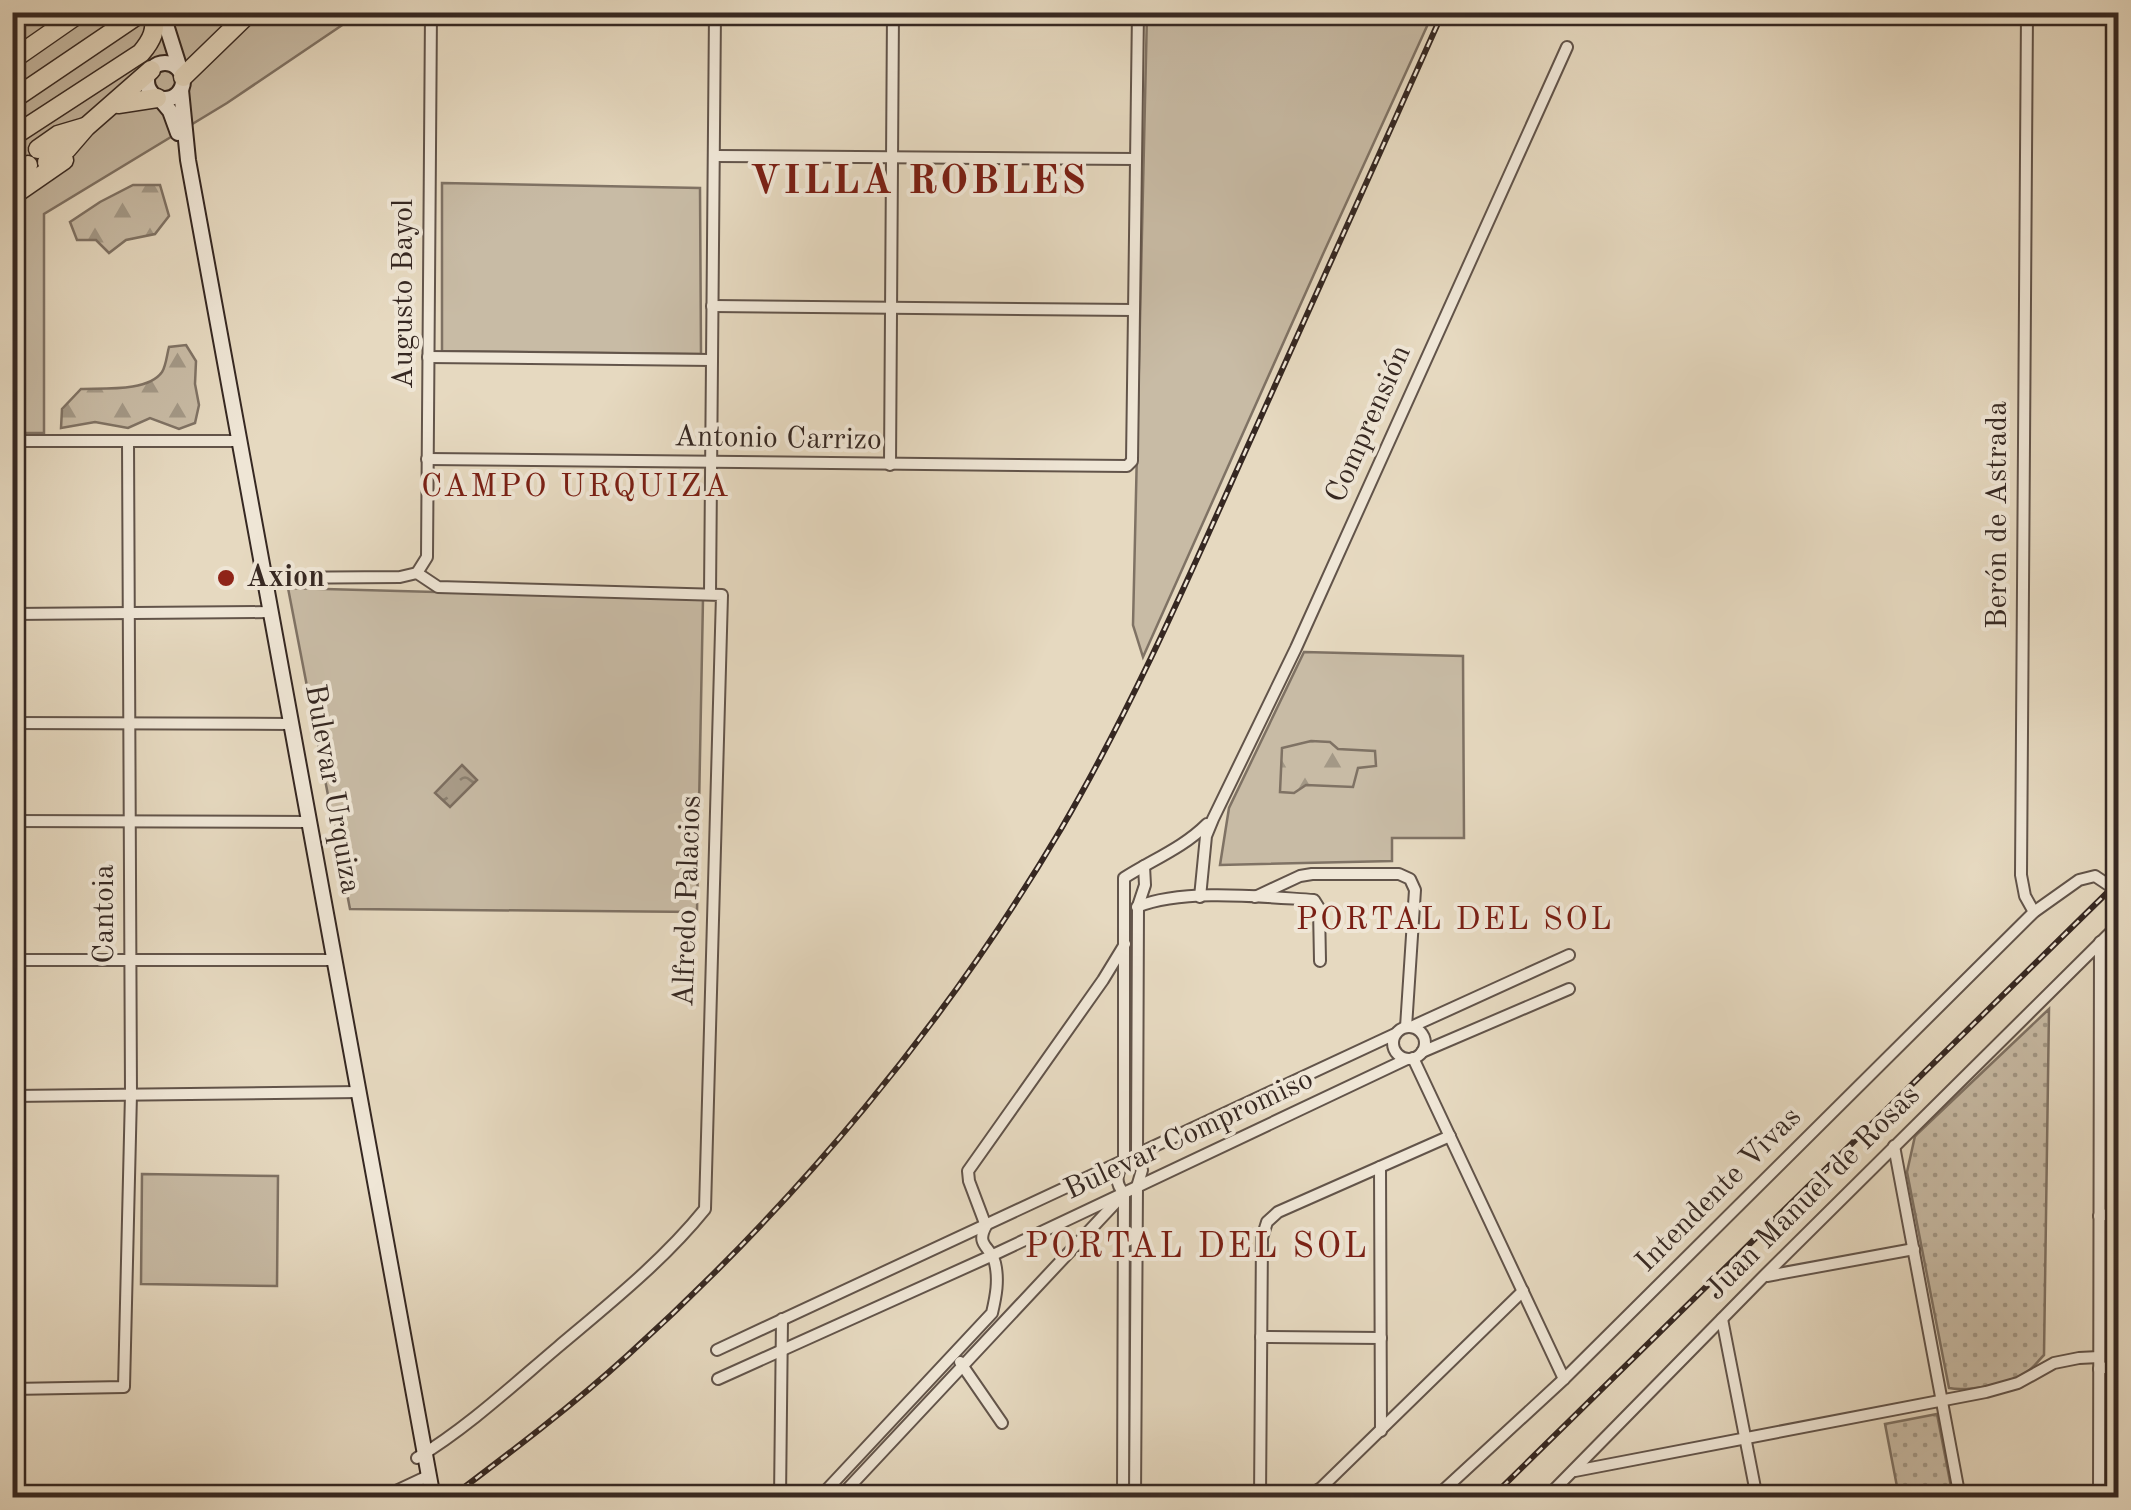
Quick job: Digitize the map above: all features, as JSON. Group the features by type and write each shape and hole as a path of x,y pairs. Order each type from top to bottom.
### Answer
{"highway":[{"path":"12,60 81,12"},
{"path":"182,80 250,12"},
{"path":"12,137 141,53 152,41 160,14"},
{"path":"12,100 135,17"},
{"path":"12,186 30,163 66,149 152,68"},
{"path":"108,108 158,98"},
{"path":"12,196 72,155 86,127"}],"main road":[{"name":"Bulevar Urquiza","path":"160,14 182,80 188,160 236,440 426,1478 433,1498"},
{"path":"152,68 171,64 182,80 172,98 158,98 147,85 147,77 159,51 160,14"},
{"name":"Bulevar Urquiza","path":"158,98 170,111 176,127 236,440"},
{"name":"Bulevar Urquiza","path":"424,1498 426,1478"}],"street":[{"name":"Augusto Bayol","path":"418,572 427,557 431,12"},
{"name":"Alfredo Palacios","path":"422,1455 599,1312 682,1238 705,1209 716,595 711,463 715,12"},
{"path":"890,465 894,12"},
{"path":"712,306 1134,310 1138,12"},
{"name":"Berón de Astrada","path":"2027,12 2022,875 2025,896 2034,912"},
{"name":"Comprensión","path":"1200,897 1206,836 1213,819 1296,648 1567,46"},
{"path":"714,156 1136,159"},
{"name":"Antonio Carrizo","path":"427,459 1127,466 1132,461 1134,310"},
{"path":"428,358 712,360"},
{"path":"12,442 236,440"},
{"name":"Cantoia","path":"12,1388 124,1387 131,1094 128,441"},
{"path":"261,578 400,577 418,572 438,587 716,595"},
{"path":"12,614 267,612"},
{"path":"12,723 288,724"},
{"name":"Comprensión","path":"1144,866 1196,836 1213,819"},
{"path":"12,821 306,822"},
{"path":"1123,1498 1124,1193 1117,1180 1124,1161 1124,878 1144,866 1145,885 1138,906 1137,1155 1142,1170 1137,1187 1134,1498"},
{"path":"1255,896 1312,874 1399,874 1410,878 1415,890 1409,1027"},
{"path":"2034,912 2079,880 2094,876 2118,895"},
{"path":"1125,918 1138,906 1164,898 1255,896 1314,900 1320,908 1320,961"},
{"name":"Intendente Vivas","path":"1434,1498 1564,1379 2034,912"},
{"name":"Juan Manuel de Rosas","path":"1546,1498 1556,1493 1764,1276 2118,925"},
{"path":"2099,1498 2100,942"},
{"path":"820,1498 992,1313 997,1294 993,1255 982,1244 986,1226 968,1171 1125,943"},
{"path":"1409,1027 1423,1036 1424,1047 1414,1056 1397,1054 1393,1044 1396,1034 1409,1027 1568,955"},
{"path":"12,960 331,960"},
{"name":"Bulevar Compromiso","path":"718,1379 993,1255 1414,1056 1569,989"},
{"name":"Bulevar Compromiso","path":"717,1350 1396,1034"},
{"path":"1414,1056 1564,1379"},
{"path":"12,1096 355,1092"},
{"path":"1260,1498 1262,1238 1267,1222 1278,1212 1450,1136"},
{"path":"1894,1146 1960,1498"},
{"path":"1380,1168 1381,1431"},
{"path":"839,1498 1124,1193"},
{"path":"2099,1216 2118,1212"},
{"path":"1764,1276 1914,1249"},
{"path":"1305,1498 1322,1488 1523,1291"},
{"path":"780,1498 782,1319"},
{"path":"1722,1319 1757,1498"},
{"path":"1261,1337 1380,1338"},
{"path":"954,1353 1002,1423"},
{"path":"1573,1472 1986,1392 2018,1382 2054,1362 2079,1358 2118,1366"},
{"path":"380,1498 426,1478"}],"green space":[{"path":"13,13 360,13 227,103 44,214 44,433 13,433"},
{"path":"1147,13 1433,13 1143,657 1133,625"},
{"path":"442,183 700,188 701,354 442,351"},
{"path":"133,185 160,185 169,216 155,234 126,240 109,253 96,240 77,240 70,222"},
{"path":"186,345 196,361 199,405 195,423 179,429 150,418 128,428 95,422 61,428 62,409 81,389 147,383 162,372 169,347"},
{"path":"288,588 703,599 697,912 350,909"},
{"path":"1304,652 1463,656 1464,838 1392,838 1392,861 1220,865 1229,808"},
{"path":"1311,741 1330,742 1338,749 1375,751 1376,766 1358,768 1353,787 1306,785 1294,793 1280,792 1282,748"},
{"path":"2049,1009 2044,1355 2027,1372 2010,1380 1978,1388 1949,1388 1907,1172 1915,1136"},
{"path":"142,1174 278,1176 277,1286 141,1284"},
{"path":"1937,1414 1953,1497 1899,1497 1885,1424"}],"water":[{"path":"462,765 477,780 450,807 435,793"}],"railway":[{"path":"450,1498 607,1374 750,1236 809,1173 918,1041 1016,901 1086,784 1156,648 1443,12"},
{"path":"1491,1498 2118,882"}],"place":[{"name":"Axion","path":"226,578"}],"district":[{"name":"VILLA ROBLES","path":"919,183"},
{"name":"CAMPO URQUIZA","path":"576,488"},
{"name":"PORTAL DEL SOL","path":"1455,921"},
{"name":"PORTAL DEL SOL","path":"1197,1247"}]}
